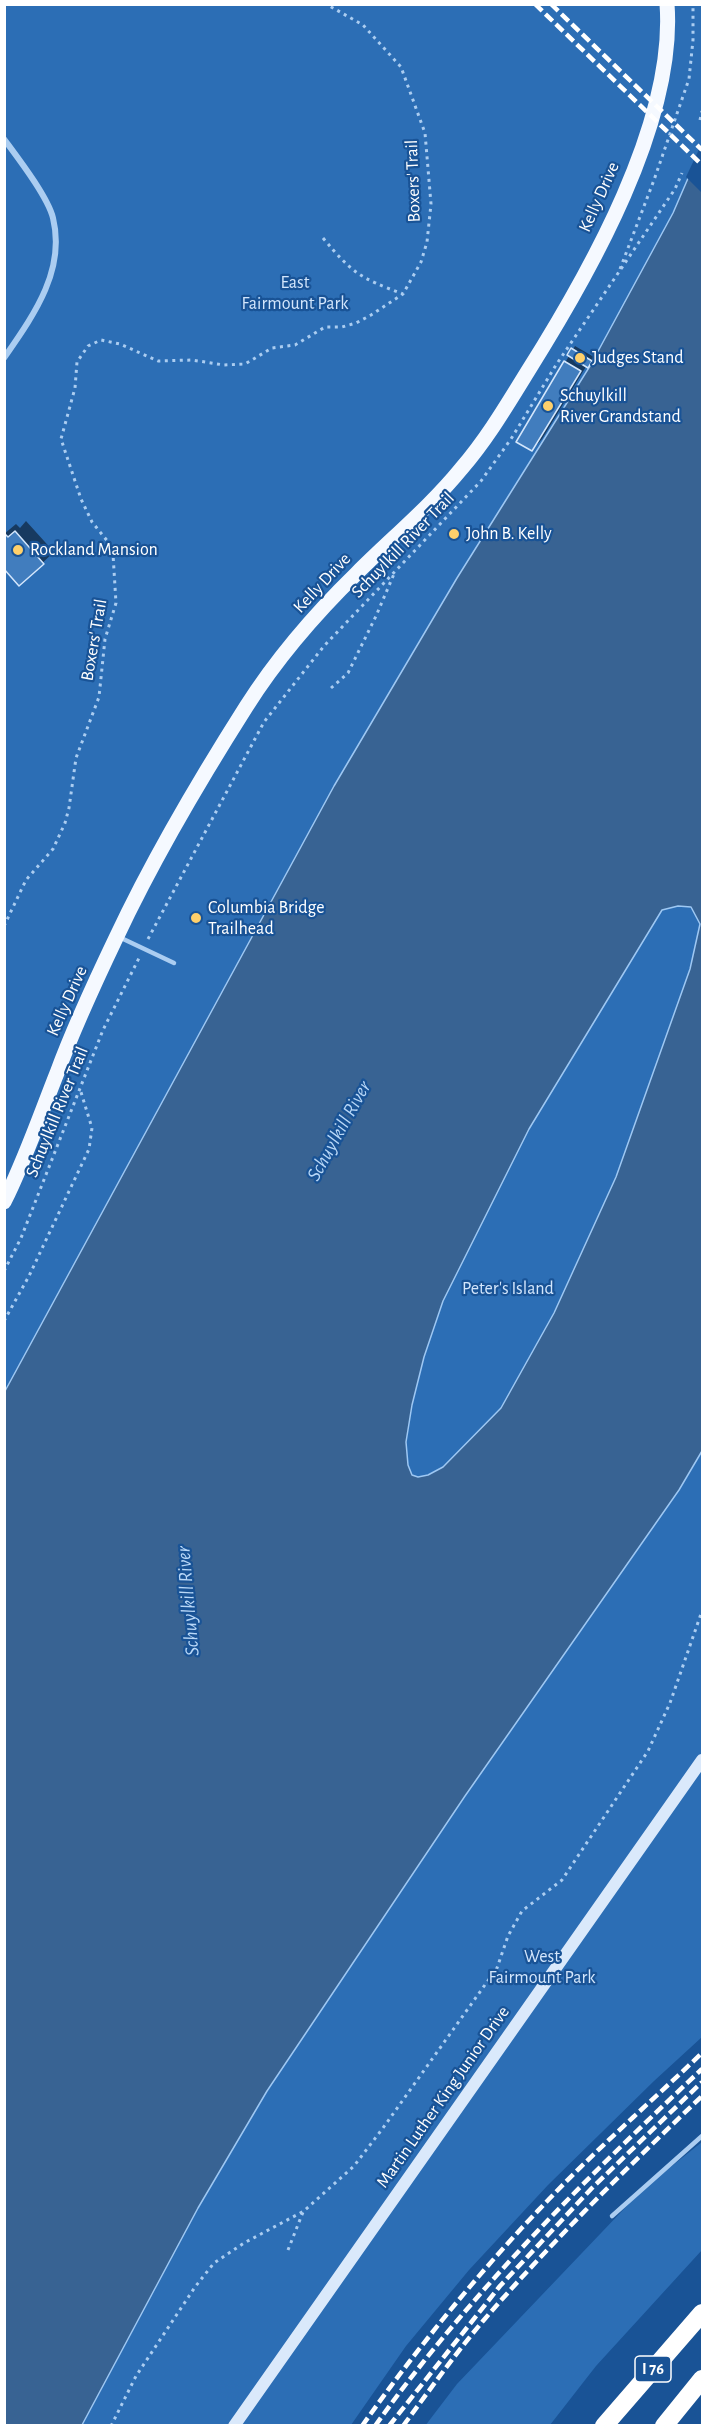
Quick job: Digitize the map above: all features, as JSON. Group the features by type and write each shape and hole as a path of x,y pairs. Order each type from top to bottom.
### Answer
{"highway":[{"name":"I 76","path":"604,2426 702,2313"},
{"name":"I 76","path":"664,2426 702,2379"}],"main road":[{"name":"Kelly Drive","path":"4,1202 58,1068 117,936 230,732 272,670 334,596 460,471 491,430 556,326 593,259 619,204 651,120 664,67 667,42 667,4"},
{"name":"Martin Luther King Junior Drive","path":"234,2426 702,1760"}],"street":[{"path":"4,139 33,180 53,217 56,255 47,288 28,323 4,358"}],"lane":[{"path":"117,936 174,963"},
{"path":"612,2216 702,2136"}],"path":[{"name":"Boxers' Trail","path":"4,926 26,880 53,849 65,823 76,758 99,697 105,639 116,603 109,543 92,522 81,499 62,439 75,388 77,362 88,346 100,340 120,344 158,361 192,360 224,365 245,363 272,348 295,345 325,327 342,327 356,323 403,294 422,262 427,242 431,204 425,133 401,67 363,25 326,4"},
{"path":"618,274 689,79 693,40 693,4"},
{"path":"700,120 702,111"},
{"name":"Schuylkill River Trail","path":"149,936 264,722 324,646 469,495 497,460 556,365 675,189 682,173"},
{"path":"323,238 346,266 367,281 403,294"},
{"path":"331,688 348,673 394,573"},
{"name":"Schuylkill River Trail","path":"4,1271 21,1238 104,1030 136,964"},
{"path":"4,1321 39,1256 89,1149 92,1128 80,1089"},
{"path":"111,2426 136,2376 214,2263 244,2243 304,2211 354,2166 497,1968 508,1936 522,1911 562,1880 658,1733 702,1611"},
{"path":"288,2250 304,2211"}],"green space":[{"name":"East Fairmount Park","path":"4,5 702,5 702,146 673,213 590,366 457,578 334,786 5,1391"},
{"name":"Peter's Island","path":"678,906 692,907 700,924 690,969 616,1177 554,1313 501,1408 443,1467 428,1475 418,1477 412,1475 408,1465 406,1442 412,1405 424,1357 443,1301 529,1129 662,910"},
{"name":"West Fairmount Park","path":"702,1451 702,2037 548,2185 469,2270 406,2346 351,2425 82,2426 198,2208 267,2091 465,1796 679,1490"},
{"path":"702,2142 702,2250 596,2366 550,2425 425,2426 457,2384 643,2189"}],"water":[{"name":"Schuylkill River","path":"702,146 702,1451 679,1490 465,1796 267,2091 198,2208 82,2425 5,2426 5,1391 334,786 457,578 590,366 673,213","holes":["678,906 691,907 700,924 690,969 616,1177 554,1313 501,1408 443,1467 428,1475 418,1477 412,1475 408,1465 406,1442 412,1405 424,1357 443,1301 529,1129 662,910"]}],"pier":[{"path":"702,143 702,193 686,177"}],"building":[{"name":"Judges Stand","path":"571,348 592,361 588,368 567,355"},
{"name":"Schuylkill River Grandstand","path":"564,361 581,371 532,451 516,442"},
{"name":"Rockland Mansion","path":"15,531 44,564 19,586 4,569 4,533 8,537"}],"railway":[{"path":"535,4 702,165"},
{"path":"551,4 702,150"},
{"path":"362,2426 430,2336 528,2221 609,2140 702,2053"},
{"path":"375,2426 411,2377 530,2239 614,2153 702,2069"},
{"path":"389,2426 500,2286 592,2188 702,2082"},
{"path":"403,2426 462,2346 535,2263 702,2096"}],"place":[{"name":"Judges Stand","path":"580,358"},
{"name":"Schuylkill River Grandstand","path":"548,406"},
{"name":"John B. Kelly","path":"454,534"},
{"name":"Rockland Mansion","path":"18,550"},
{"name":"Columbia Bridge Trailhead","path":"196,918"}]}
